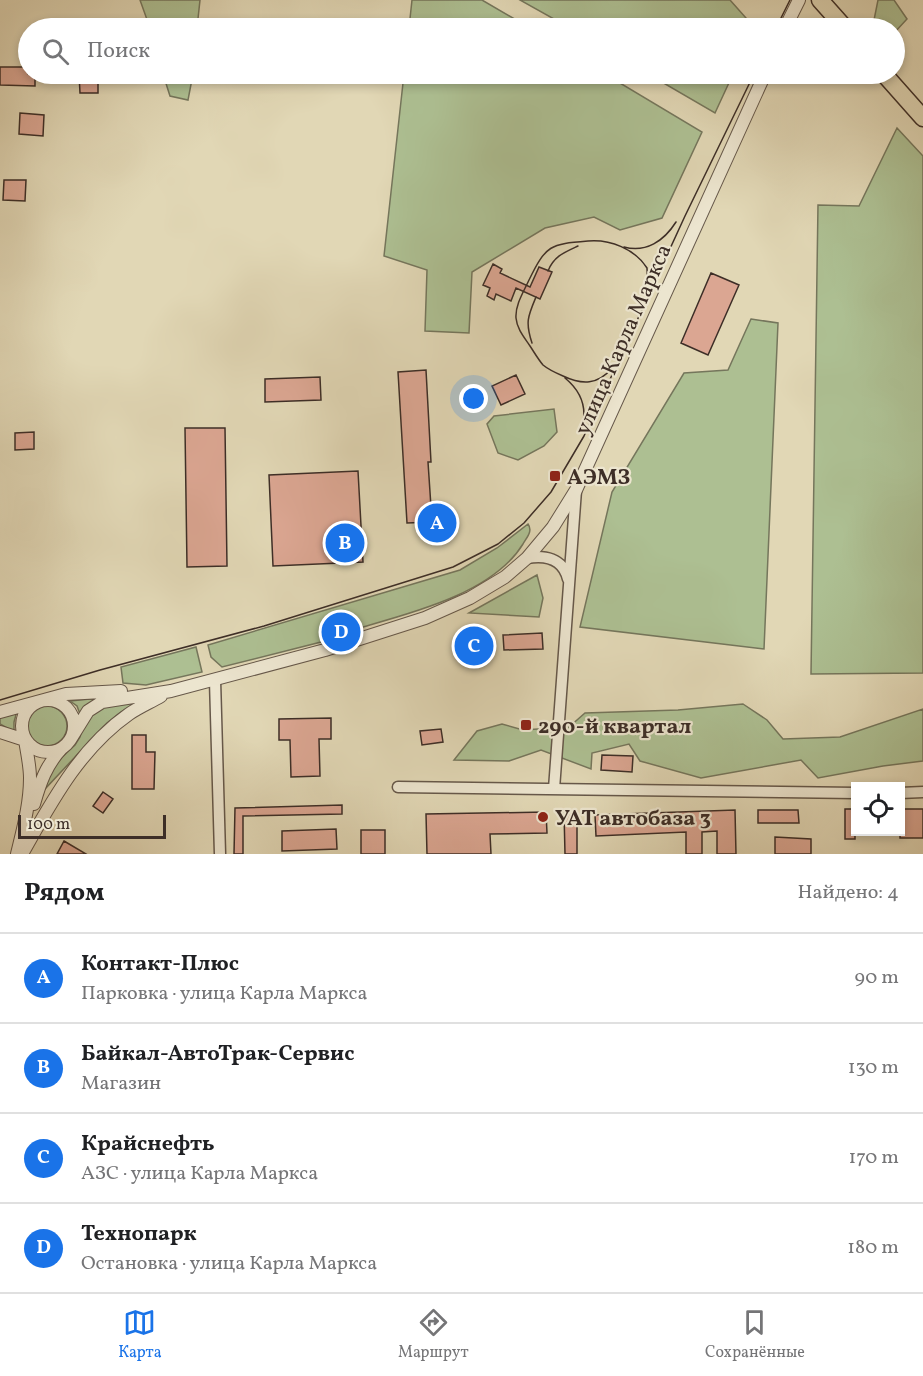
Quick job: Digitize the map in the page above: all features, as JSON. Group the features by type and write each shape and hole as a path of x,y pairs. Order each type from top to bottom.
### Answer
{"main road":[{"path":"820,0 836,18"},
{"path":"893,84 923,118"}],"street":[{"path":"790,18 799,0"},
{"name":"улица Карла Маркса","path":"19,854 40,782 52,759 67,743 91,708 111,699 171,691 215,680 325,650 425,618 470,598 505,577 527,558 553,527 576,490 760,84"},
{"path":"758,89 762,84"},
{"path":"554,789 576,490"},
{"path":"527,558 539,556 555,560 567,573 569,585"},
{"path":"215,680 220,854"},
{"path":"19,854 72,771 91,749 129,714 171,691"},
{"name":"улица Карла Маркса","path":"0,712 66,694 171,691"},
{"path":"0,732 26,740 37,749 44,751 58,749 67,743 74,726 73,719 65,706 54,700 39,701 30,706 24,715 22,725 26,740 30,785 28,809 19,854"},
{"path":"398,787 851,793"},
{"path":"905,793 923,792"}],"green space":[{"path":"140,0 200,0 198,18 146,18"},
{"path":"412,0 482,0 513,18 410,18"},
{"path":"520,0 730,0 746,18 552,18"},
{"path":"878,0 894,0 907,19 905,21 905,18 874,18"},
{"path":"166,84 191,84 188,100 170,96"},
{"path":"403,84 622,84 702,132 662,218 620,230 594,217 545,228 472,272 469,333 425,331 427,270 384,256"},
{"path":"665,84 728,84 715,113"},
{"path":"897,128 923,156 923,673 811,674 818,205 859,206"},
{"path":"751,319 778,323 764,649 580,627 612,492 684,373 728,370"},
{"path":"554,409 557,432 544,446 518,460 498,453 487,424 494,416"},
{"path":"528,524 530,532 510,561 492,576 450,599 359,628 353,623 328,631 321,642 222,667 211,657 208,645 460,570 497,548"},
{"path":"537,575 543,598 539,617 469,613"},
{"path":"196,647 202,672 146,685 123,683 121,667"},
{"path":"100,698 80,714 77,706 70,701"},
{"path":"121,702 135,703 107,723 44,790 44,783 58,761 75,745 83,726 96,709"},
{"path":"743,704 767,720 783,739 840,737 923,709 923,761 818,778 801,760 701,778 640,761 629,744 592,753 591,769 541,750 509,761 454,760 477,731 502,724 523,730 569,727 585,713 678,710"},
{"path":"47,706 55,707 61,712 66,718 66,734 61,740 55,745 47,746 39,745 33,740 28,734 27,726 28,718 33,712 39,707"},
{"path":"17,711 14,732 0,724 0,717"}],"building":[{"path":"0,67 18,67 18,84 35,84 35,86 0,85"},
{"path":"80,84 98,84 98,93 80,93"},
{"path":"20,113 44,115 43,136 19,134"},
{"path":"4,180 26,180 25,201 3,200"},
{"path":"493,264 502,269 500,273 530,287 539,267 552,272 540,299 516,288 511,301 496,294 494,300 487,296 490,288 483,285"},
{"path":"711,273 739,285 708,355 681,343"},
{"path":"426,370 432,522 407,523 398,372"},
{"path":"516,375 525,394 501,405 492,386"},
{"path":"320,377 321,400 265,402 265,379"},
{"path":"185,428 225,428 227,566 187,567"},
{"path":"34,432 34,449 15,450 15,433"},
{"path":"358,471 363,562 273,566 269,475"},
{"path":"542,633 543,649 504,650 503,635"},
{"path":"331,718 331,739 319,739 320,776 291,777 290,740 279,740 279,719"},
{"path":"441,729 443,742 422,745 420,731"},
{"path":"132,735 146,735 146,752 155,752 154,789 132,789"},
{"path":"602,755 633,756 632,772 601,770"},
{"path":"103,792 113,799 103,813 93,806"},
{"path":"342,805 342,814 243,816 243,854 234,854 235,808"},
{"path":"845,809 851,809 851,836 855,836 855,839 845,839"},
{"path":"905,809 923,809 923,838 900,838 900,836 905,836"},
{"path":"735,810 736,854 717,854 717,831 702,832 702,854 686,854 686,832 596,836 595,815"},
{"path":"758,810 798,810 799,823 758,823"},
{"path":"577,811 577,854 565,854 564,812"},
{"path":"546,812 547,833 490,834 491,854 427,854 426,814"},
{"path":"336,829 337,849 282,851 282,831"},
{"path":"361,830 385,830 385,854 361,854"},
{"path":"775,837 811,839 811,854 775,854"},
{"path":"64,841 86,854 57,854"}],"tram line":[{"path":"781,18 790,0"},
{"path":"0,700 100,670 264,626 453,567 498,544 524,523 551,492 584,436 685,216 749,84"},
{"path":"624,247 640,248 654,244 666,235 676,222"},
{"path":"612,368 601,378 583,382 563,376 543,365 521,333 517,322 516,313 522,293 540,260 551,248 565,243 588,241 613,244 636,255 647,268 648,290"},
{"path":"548,271 557,258 578,246"},
{"path":"532,343 528,319 536,297"},
{"path":"565,378 576,389 582,402 584,416 581,431"}],"place":[{"name":"АЭМЗ","path":"555,476"},
{"name":"Контакт-Плюс","path":"437,523"},
{"name":"Байкал-АвтоТрак-Сервис","path":"345,543"},
{"name":"Технопарк","path":"341,632"},
{"name":"Крайснефть","path":"474,646"},
{"name":"290-й квартал","path":"526,725"},
{"name":"УАТ автобаза 3","path":"543,817"}]}
